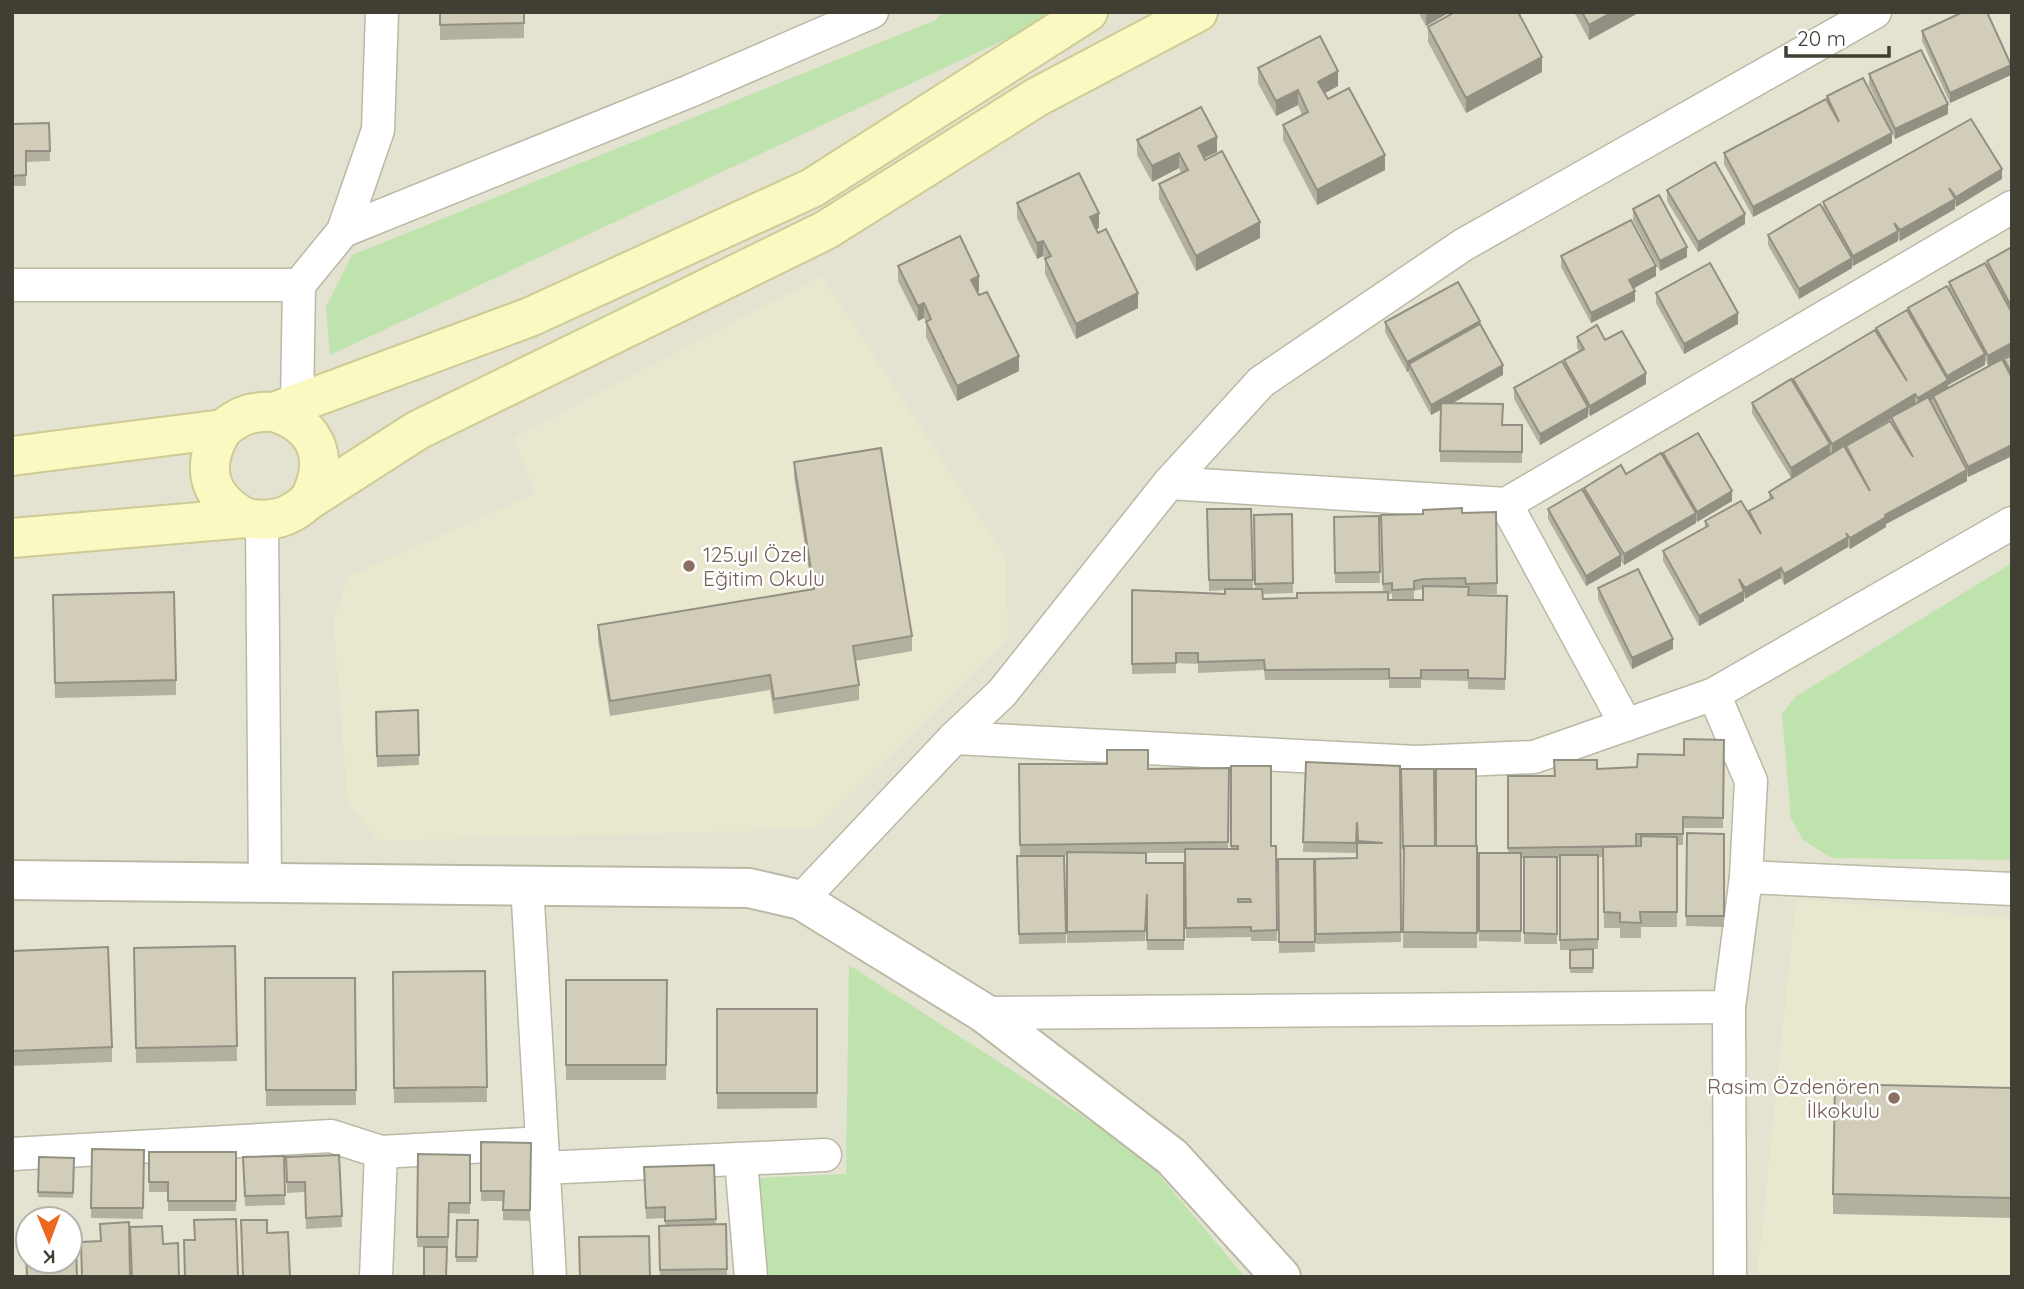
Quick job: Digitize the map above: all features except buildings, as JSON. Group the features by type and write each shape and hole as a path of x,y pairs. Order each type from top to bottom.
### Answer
{"main road":[{"path":"254,520 219,497 212,482 209,464 213,445 223,429 246,414 286,407 530,317 812,188 1088,12"},
{"path":"12,538 254,520 295,513 309,500 418,430 826,230 1037,97 1198,12"},
{"path":"286,407 292,418 307,430 316,446 320,465 317,483 309,500"},
{"path":"12,456 223,429"}],"street":[{"path":"286,407 299,285 344,231 378,130 382,12"},
{"path":"344,231 677,96 872,12"},
{"path":"801,900 954,738 1002,693 1169,483 1261,382 1463,245 1875,12"},
{"path":"1169,483 1506,504 2012,207"},
{"path":"12,285 299,285"},
{"path":"1506,504 1626,726"},
{"path":"254,520 265,884"},
{"path":"954,738 1416,762 1534,757 1714,694 2012,523"},
{"path":"1002,693 1037,743"},
{"path":"1714,694 1751,780 1746,877 1729,1007 1730,1277"},
{"path":"1746,877 2012,889"},
{"path":"12,880 749,888 801,900 984,1013 1172,1157 1281,1277"},
{"path":"527,885 550,1277"},
{"path":"984,1013 1729,1007"},
{"path":"12,1154 331,1136 380,1152 741,1161 825,1155"},
{"path":"376,1277 380,1152"},
{"path":"741,1161 751,1277"}],"shaded area":[{"path":"12,12 2012,12 2012,1277 12,1277"},
{"name":"125.yıl Özel Eğitim Okulu","path":"821,276 1005,555 1008,639 815,829 379,841 348,804 333,621 349,576 536,493 513,438"},
{"name":"Rasim Özdenören İlkokulu","path":"1796,898 2012,919 2012,1277 1757,1277"}],"green space":[{"path":"943,12 1064,12 330,355 326,307 352,255 936,20"},
{"path":"2012,563 2012,860 1832,858 1803,840 1791,818 1782,714 1795,697"},
{"path":"849,965 1098,1126 1155,1170 1245,1277 765,1277 755,1178 846,1174"}],"place":[{"name":"125.yıl Özel Eğitim Okulu","path":"689,566"},
{"name":"Rasim Özdenören İlkokulu","path":"1894,1098"}]}
